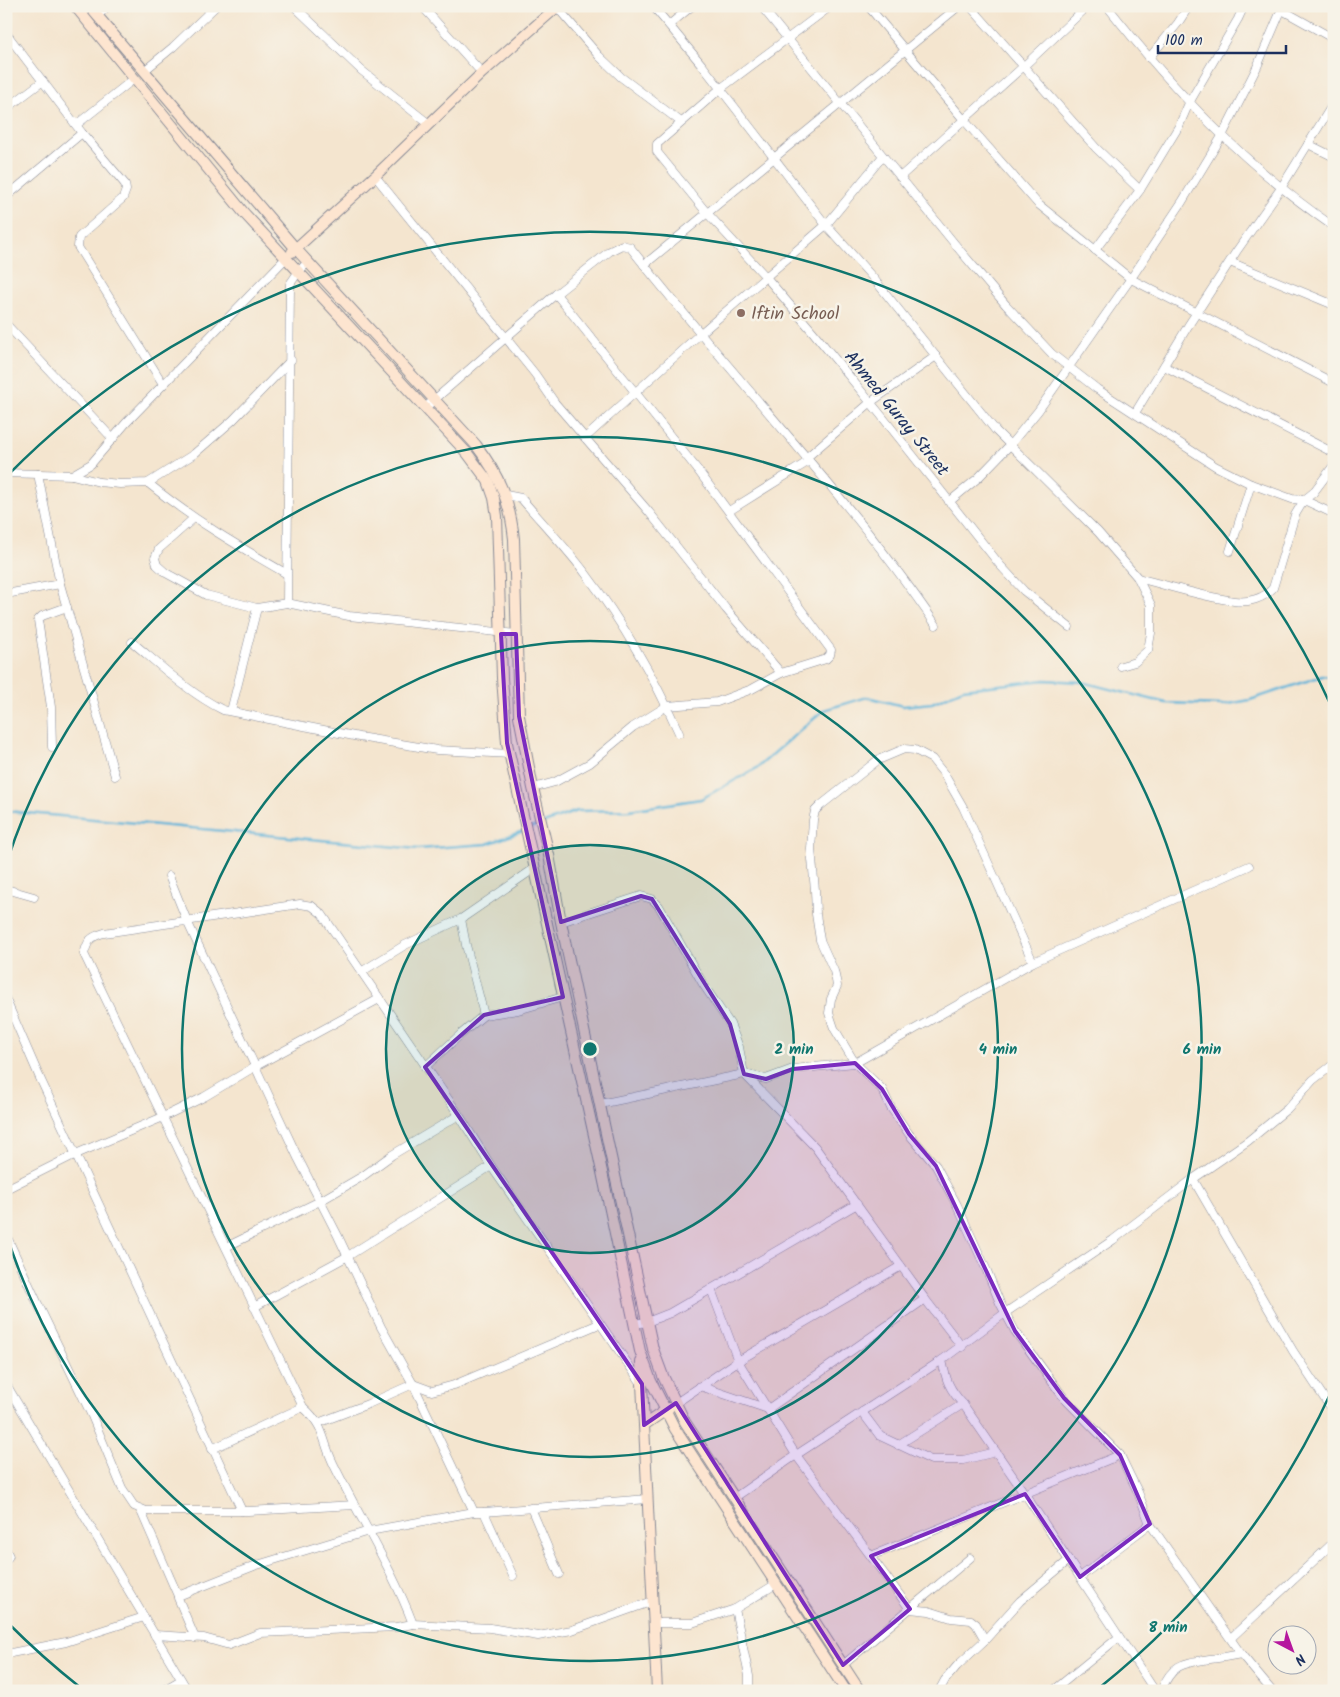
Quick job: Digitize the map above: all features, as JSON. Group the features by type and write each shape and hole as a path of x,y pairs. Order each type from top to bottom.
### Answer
{"main road":[{"path":"75,6 244,213 426,407 479,468 488,481 494,498 498,535 504,712 510,754 640,1351 657,1691"},
{"path":"89,6 296,249 434,400 488,461 498,477 512,518 514,539 519,716 534,793 550,856 561,922 653,1350 685,1422 860,1691"},
{"path":"286,258 482,73 557,7"},
{"path":"640,1351 665,1411 846,1691"},
{"path":"644,1425 676,1403"}],"street":[{"path":"98,16 108,6"},
{"path":"144,71 173,47 216,6"},
{"path":"653,6 826,225 874,279 996,431 1098,532 1138,578 1151,605 1151,633 1148,650 1135,662 1121,666"},
{"path":"669,25 692,6"},
{"path":"761,6 958,248 1006,305 1052,354 1097,389 1215,466 1251,484 1292,499 1304,500 1334,514"},
{"name":"Ahmed Guray Street","path":"831,6 720,89 657,144 656,152 707,213 766,277 871,402 1000,565 1024,591 1069,627"},
{"path":"868,6 1038,204 1131,279 1334,383"},
{"path":"644,265 959,6"},
{"path":"970,6 1096,148 1140,190"},
{"path":"900,177 1088,6"},
{"path":"1106,6 1148,58 1222,136 1281,188 1334,227"},
{"path":"1148,58 1178,23 1189,6"},
{"path":"1095,250 1140,190 1179,126 1189,103 1244,6"},
{"path":"296,7 361,70 429,124"},
{"path":"426,7 482,73"},
{"path":"557,7 599,56 621,77 681,122"},
{"path":"949,502 978,478 1010,445 1038,411 1131,279 1182,202 1222,136 1257,67 1282,8 1334,39"},
{"path":"6,33 82,133 125,184 126,190 123,198 79,237 78,247 163,384"},
{"path":"76,125 135,78"},
{"path":"6,109 43,81"},
{"path":"1135,414 1197,312 1281,188 1334,102"},
{"path":"6,197 82,133"},
{"path":"1308,144 1334,156"},
{"path":"585,438 701,333 826,225 883,156"},
{"path":"375,176 536,374 556,403 649,512 726,609 781,673"},
{"path":"426,407 556,294 610,251 622,245 630,247 906,582 936,625"},
{"path":"72,475 91,464 163,384 286,258"},
{"path":"287,603 290,284 298,271 308,262"},
{"path":"1230,262 1334,305"},
{"path":"534,793 590,763 633,727 667,706 717,702 752,689 781,673 826,660 830,656 831,650 697,469 556,294"},
{"path":"6,324 113,438"},
{"path":"728,511 807,460 871,402 936,356"},
{"path":"6,473 72,475 106,482 148,483 194,454 233,420 290,360"},
{"path":"1164,366 1334,453"},
{"path":"1138,578 1235,602 1256,600 1269,593 1273,588 1295,515 1304,500 1313,493 1334,465"},
{"path":"38,474 60,584 114,776"},
{"path":"148,483 194,518 287,574"},
{"path":"1230,551 1251,484"},
{"path":"506,496 521,498 585,573 616,616 660,690 679,733"},
{"path":"194,518 159,549 154,558 157,566 166,573 206,594 256,608 287,603 349,616 501,634 516,634"},
{"path":"6,594 60,584"},
{"path":"52,747 51,707 38,620 42,616 67,607"},
{"path":"231,711 256,608"},
{"path":"132,642 207,702 223,710 359,738 436,750 510,754"},
{"path":"1033,962 963,807 944,774 932,759 915,750 904,749 878,760 815,811 811,849 816,914 820,940 834,971 837,986 831,999 829,1013 834,1028 855,1063 882,1089 900,1121 936,1166 957,1205 1005,1313 1015,1331 1064,1398 1120,1455 1138,1492 1150,1524 1241,1654 1272,1691"},
{"path":"361,972 405,945 461,919 534,865"},
{"path":"600,1104 744,1074 766,1079 792,1069 855,1063 1033,962 1249,866"},
{"path":"169,876 187,921 298,1158 348,1256 381,1327 413,1384 474,1512"},
{"path":"6,889 34,897"},
{"path":"561,922 640,896 652,899 659,906 703,984 730,1024 739,1047 744,1074 815,1147 962,1347"},
{"path":"413,1624 369,1531 332,1462 318,1423 303,1408 84,954 87,943 92,936 300,904 312,906 322,914 459,1115 491,1166 642,1384"},
{"path":"461,919 484,1015"},
{"path":"425,1067 484,1015 518,1010 563,997"},
{"path":"6,1189 76,1154 163,1117 204,1097 256,1066 380,999"},
{"path":"6,1000 39,1076 242,1512"},
{"path":"734,1498 796,1455 962,1347 1005,1313 1106,1245 1193,1179 1248,1141 1287,1109 1313,1080 1334,1064"},
{"path":"226,1247 320,1201 459,1115"},
{"path":"254,1307 348,1256 491,1166"},
{"path":"1193,1179 1293,1351 1334,1412"},
{"path":"634,1324 647,1322 670,1313 857,1204"},
{"path":"6,1235 92,1416 122,1488 134,1506 146,1511 242,1512 355,1505"},
{"path":"676,1403 738,1361 901,1266"},
{"path":"711,1289 738,1361 796,1455 910,1609 929,1611 951,1618 971,1620 976,1624 985,1640"},
{"path":"768,1409 925,1299"},
{"path":"318,1423 413,1384 432,1391 454,1385 599,1324"},
{"path":"942,1360 946,1382 952,1393 963,1404 1025,1494 1155,1691"},
{"path":"7,1385 188,1691"},
{"path":"700,1386 768,1409"},
{"path":"898,1446 963,1404"},
{"path":"212,1449 303,1408"},
{"path":"862,1412 880,1436 931,1460 963,1460 996,1452"},
{"path":"871,1556 1120,1455"},
{"path":"178,1596 254,1566 369,1531 474,1512 648,1499"},
{"path":"531,1508 558,1574"},
{"path":"140,1509 195,1638"},
{"path":"484,1512 513,1576"},
{"path":"1080,1577 1150,1524"},
{"path":"1231,1638 1334,1542"},
{"path":"6,1550 9,1556 6,1560"},
{"path":"843,1665 970,1558"},
{"path":"939,1691 945,1680 957,1666 985,1640 1020,1600 1069,1560"},
{"path":"654,1623 692,1623 735,1609 776,1584"},
{"path":"155,1635 204,1638 229,1645 260,1634 396,1627 413,1624 490,1628 538,1636 572,1630 653,1601"},
{"path":"735,1609 749,1676 749,1691"},
{"path":"6,1654 66,1642 144,1617"},
{"path":"1053,1691 1119,1636"},
{"path":"1162,1691 1165,1680 1178,1666 1193,1661 1241,1654"},
{"path":"162,1691 181,1680"}],"highlighted area":[{"path":"501,634 516,634 519,716 561,922 641,896 652,899 730,1024 744,1074 766,1079 793,1069 855,1063 882,1089 909,1134 936,1166 1015,1331 1064,1398 1120,1455 1150,1524 1080,1577 1025,1494 871,1556 910,1609 843,1665 676,1403 644,1425 642,1384 425,1067 484,1015 563,997 507,743"}],"waterway":[{"path":"544,823 577,811 629,810 701,799 757,768 824,710 867,697 903,706 932,703 963,689 1045,680 1082,682 1166,703 1223,705 1250,700 1322,676 1334,677"},
{"path":"6,811 418,849 487,844 523,831"},
{"path":"528,829 539,825"}],"place":[{"name":"Iftin School","path":"741,313"}]}
